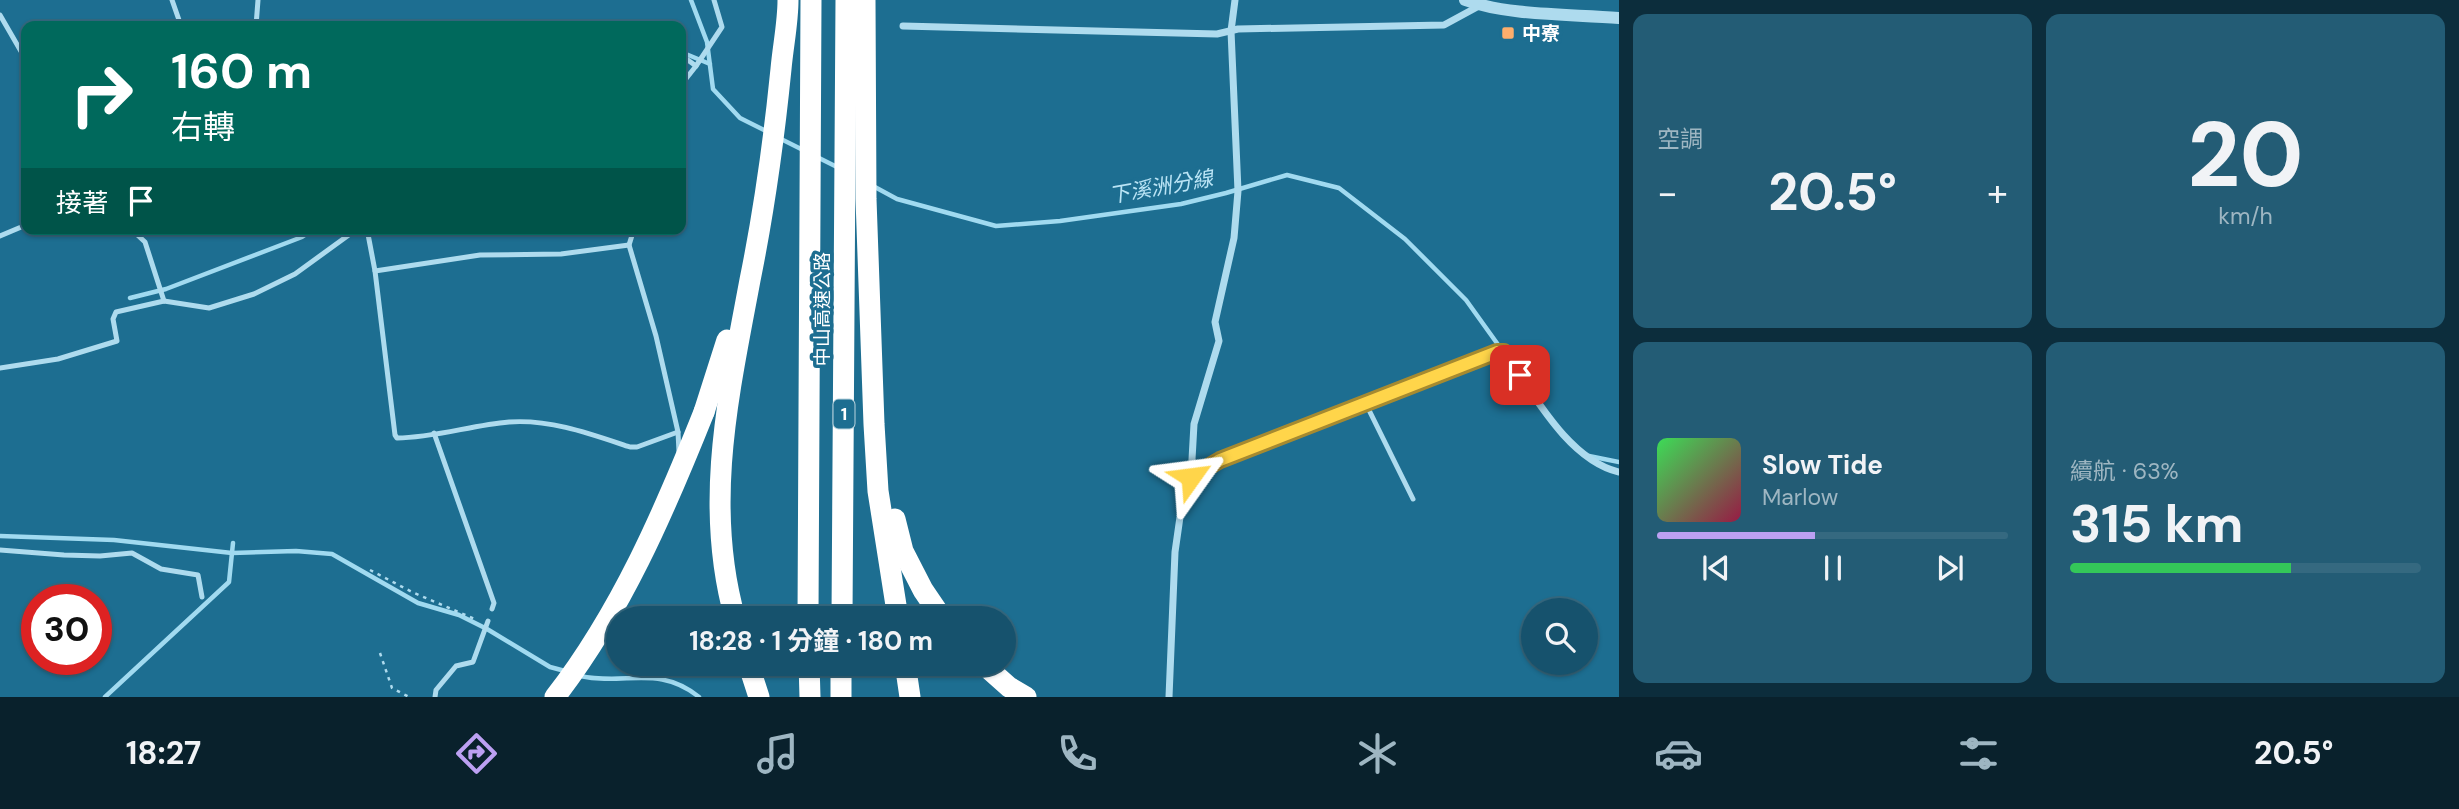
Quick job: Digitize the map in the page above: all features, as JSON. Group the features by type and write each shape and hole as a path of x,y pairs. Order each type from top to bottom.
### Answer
{"highway":[{"path":"733,606 724,560 719,506 726,404 736,327 765,192 788,0"},
{"name":"中山高速公路","path":"808,606 811,0"},
{"name":"中山高速公路","path":"842,606 846,0"},
{"path":"865,0 866,199 874,424 878,491 896,606"},
{"path":"555,697 631,577 666,506 736,327"},
{"path":"874,424 903,551 934,606"},
{"path":"752,676 759,697"},
{"path":"809,676 810,697"},
{"path":"841,676 841,697"},
{"path":"907,676 910,697"},
{"path":"997,676 1026,697"}],"street":[{"path":"1169,697 1175,552 1182,503 1191,477 1194,424 1219,341 1215,322 1234,239 1238,191 1231,32 1235,0"},
{"path":"1465,0 1479,6 1619,18"},
{"path":"903,26 1217,34 1238,29 1444,25 1479,6"},
{"path":"1191,477 1220,460 1497,352 1504,352 1569,442 1600,466 1619,472"}],"lane":[{"path":"172,0 178,21"},
{"path":"256,21 258,0"},
{"path":"686,79 722,27 714,0"},
{"path":"0,15 21,51"},
{"path":"686,59 696,66"},
{"path":"0,236 21,227"},
{"path":"137,235 145,242 164,301"},
{"path":"0,368 58,359 117,341 113,320 116,312 164,301 209,308 254,294 295,274 349,235"},
{"path":"368,235 395,435 399,438 508,422 529,422 567,426 637,447 678,432"},
{"path":"561,697 609,624 654,535 681,473 678,432 656,337 629,245 632,235"},
{"path":"375,271 481,255 561,254 629,245"},
{"path":"1365,402 1413,499"},
{"path":"434,433 494,603 492,609"},
{"path":"0,550 64,555 132,553 161,569 198,575 202,597"},
{"path":"435,697 436,690 456,666 473,662 487,623"}],"path":[{"path":"370,570 420,596 487,623"},
{"path":"380,653 392,688 409,697"}],"waterway":[{"name":"下溪洲分線","path":"691,0 707,42 713,89 740,118 768,132"},
{"path":"686,54 710,64"},
{"name":"下溪洲分線","path":"779,138 803,150"},
{"name":"下溪洲分線","path":"817,157 837,167"},
{"name":"下溪洲分線","path":"873,186 897,199 996,226 1060,221 1181,204 1287,175 1339,188 1405,239 1466,300 1504,353"},
{"path":"130,298 166,289 305,235"},
{"name":"下溪洲分線","path":"1589,456 1619,462"},
{"path":"0,536 114,540 232,553 296,551 332,554 418,603 459,615 550,667 565,671"},
{"path":"105,697 229,582 233,543"},
{"path":"580,676 612,679 655,678 684,687 699,697"}],"place":[{"name":"中寮","path":"1508,33"}],"route":[{"path":"1191,477 1220,460 1497,352 1504,352 1520,375"}]}
